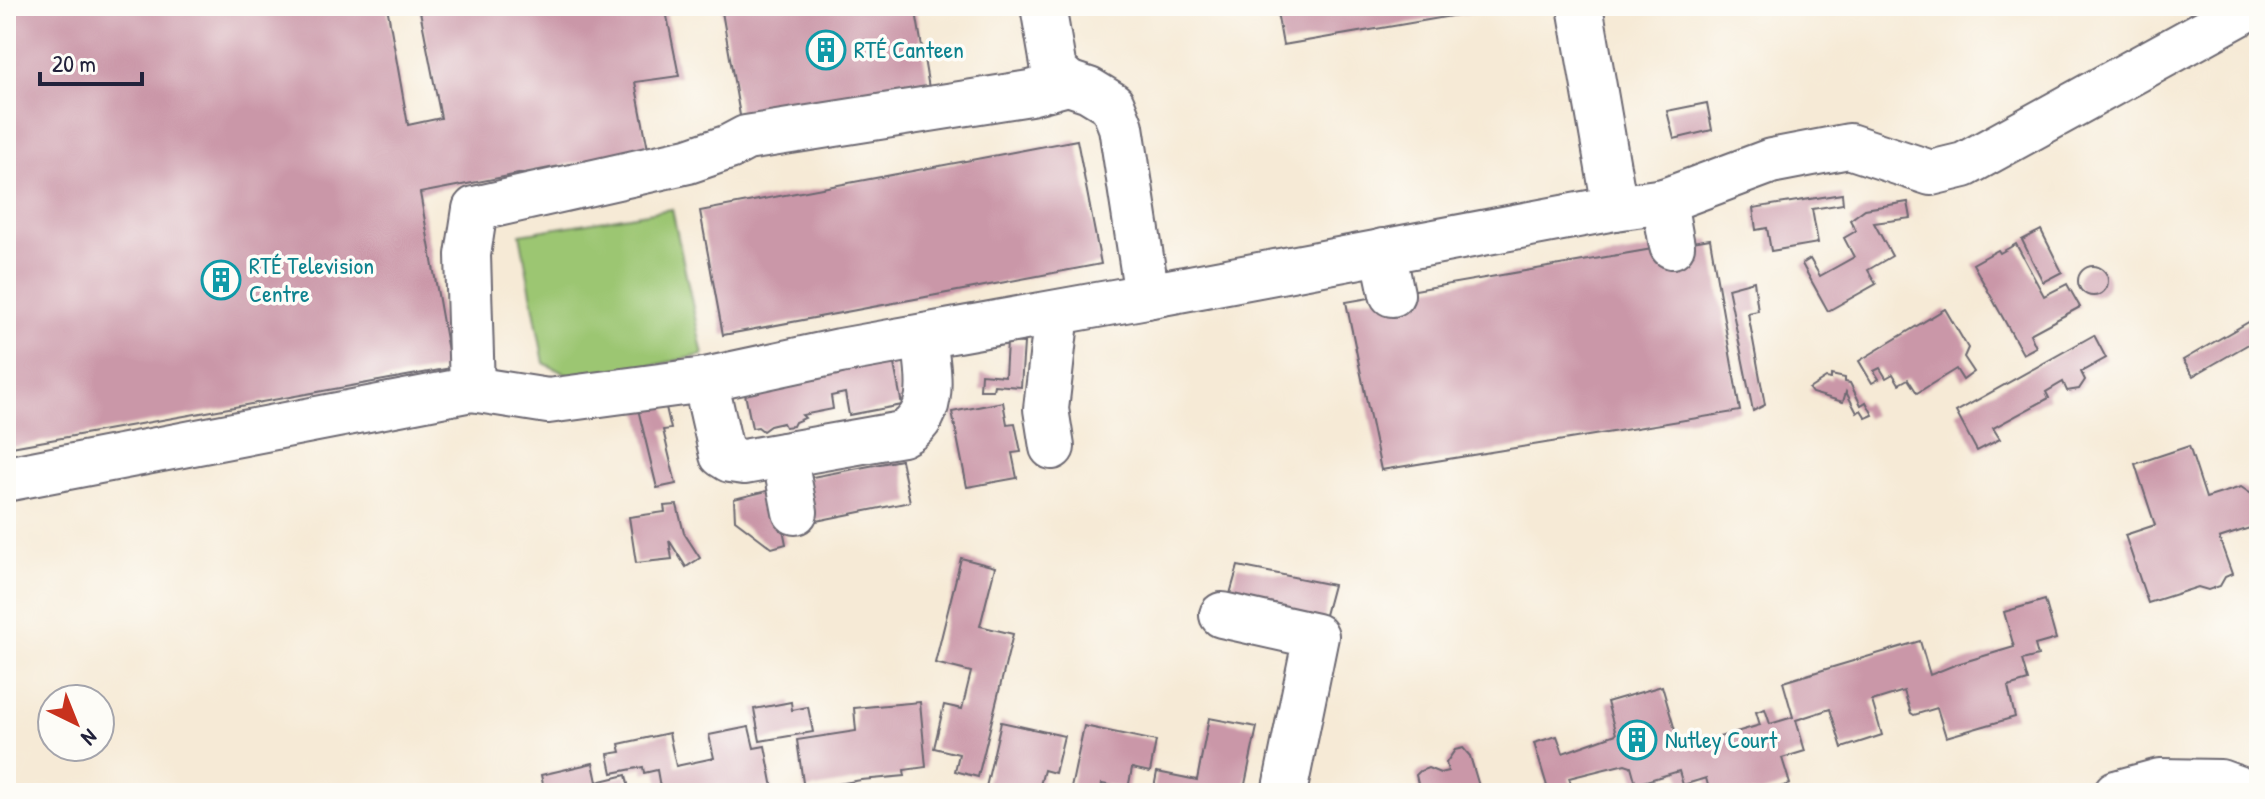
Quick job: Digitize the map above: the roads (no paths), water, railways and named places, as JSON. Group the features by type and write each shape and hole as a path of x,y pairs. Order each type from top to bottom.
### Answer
{"street":[{"path":"1043,6 1054,70 1068,83 1089,90 1112,104 1121,127 1147,296"},
{"path":"1580,6 1615,208"},
{"path":"6,479 472,389 548,401 705,380 840,351 1664,201 1771,161 1849,146 1931,173 1964,165 2253,6"},
{"path":"472,389 468,255 475,209 688,161 746,138 1030,93 1068,83"},
{"path":"1664,201 1672,246"},
{"path":"1383,251 1392,294"},
{"path":"1052,447 1046,409 1054,314"},
{"path":"705,380 722,455 730,460 744,462 902,434 916,427 924,413 929,387 924,337"},
{"path":"784,455 795,512"},
{"path":"1222,615 1316,636 1284,793"},
{"path":"2116,793 2160,781 2220,782 2250,793"}],"place":[{"name":"RTÉ Canteen","path":"826,50"},
{"name":"RTÉ Television Centre","path":"221,280"},
{"name":"Nutley Court","path":"1637,740"}]}
